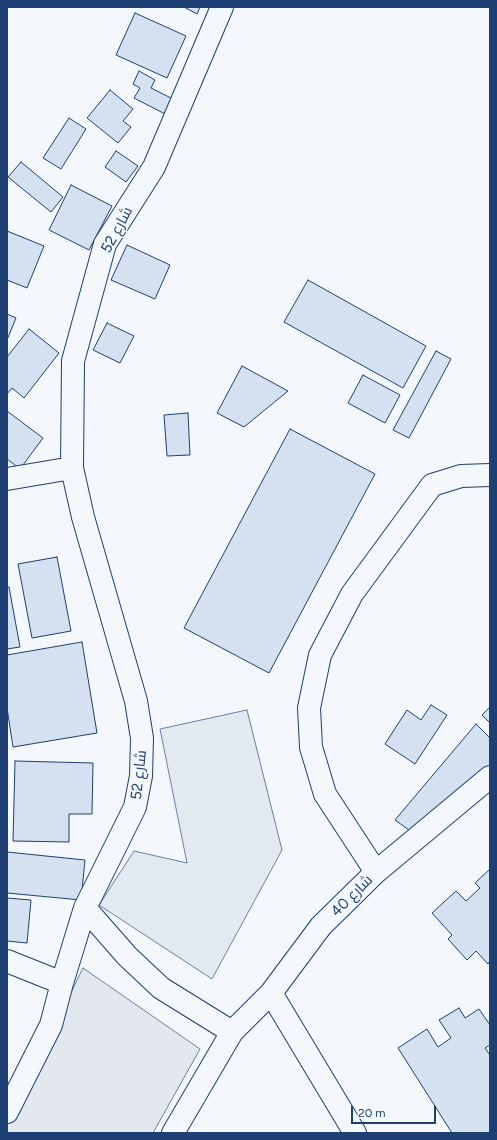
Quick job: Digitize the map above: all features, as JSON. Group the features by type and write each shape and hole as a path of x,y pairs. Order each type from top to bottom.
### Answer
{"street":[{"name":"شارع 52","path":"7,1112 51,1025 85,908 136,807 141,776 142,738 136,701 83,518 72,468 73,361 106,244 154,167 222,7"},
{"path":"7,479 72,468"},
{"path":"376,872 325,794 311,747 308,708 320,655 352,594 432,485 462,476 490,475"},
{"name":"شارع 40","path":"173,1133 232,1032 271,993 321,926 376,872 490,777"},
{"path":"85,908 127,956 161,988 232,1032"},
{"path":"7,961 62,983"},
{"path":"271,993 355,1133"}],"shaded area":[{"path":"247,710 282,850 212,979 99,905 134,851 187,863 160,729"},
{"path":"83,968 200,1049 153,1133 7,1133 7,1124"}],"building":[{"path":"184,7 200,7 197,14"},
{"path":"135,13 186,36 167,78 116,55"},
{"path":"139,71 155,80 151,88 175,100 167,115 134,98 140,88 133,84"},
{"path":"110,90 133,109 123,121 131,127 118,143 87,118"},
{"path":"69,118 86,129 61,169 43,158"},
{"path":"116,151 138,166 126,182 105,167"},
{"path":"21,162 63,197 51,212 8,177"},
{"path":"71,185 112,206 89,250 49,230"},
{"path":"7,231 44,246 27,288 7,280"},
{"path":"127,245 170,265 155,299 111,280"},
{"path":"308,280 426,346 403,388 284,322"},
{"path":"7,314 16,318 7,340"},
{"path":"107,323 134,336 120,363 93,350"},
{"path":"29,329 59,353 24,398 12,388 7,394 7,357"},
{"path":"436,351 451,359 409,438 393,430"},
{"path":"242,366 288,391 244,427 217,413"},
{"path":"363,375 400,395 385,423 348,403"},
{"path":"7,411 43,438 20,469 7,459"},
{"path":"188,413 190,455 167,456 164,415"},
{"path":"290,429 375,474 269,673 184,628"},
{"path":"57,557 71,631 32,638 18,564"},
{"path":"7,587 9,587 20,647 7,649"},
{"path":"82,642 97,733 13,747 7,708 7,655"},
{"path":"431,705 447,715 415,764 385,744 407,710 421,720"},
{"path":"490,707 490,723 482,715"},
{"path":"476,724 490,738 490,768 409,830 395,820"},
{"path":"15,761 93,763 92,814 69,814 69,842 13,841"},
{"path":"7,852 85,860 81,900 7,893"},
{"path":"490,869 490,961 488,964 476,951 467,960 448,939 452,935 432,913 456,891 466,901 480,888 475,883"},
{"path":"7,898 31,900 27,943 7,941"},
{"path":"459,1008 465,1018 479,1009 490,1025 490,1045 485,1048 490,1055 490,1133 452,1133 398,1048 427,1029 438,1047 451,1038 439,1020"}]}
